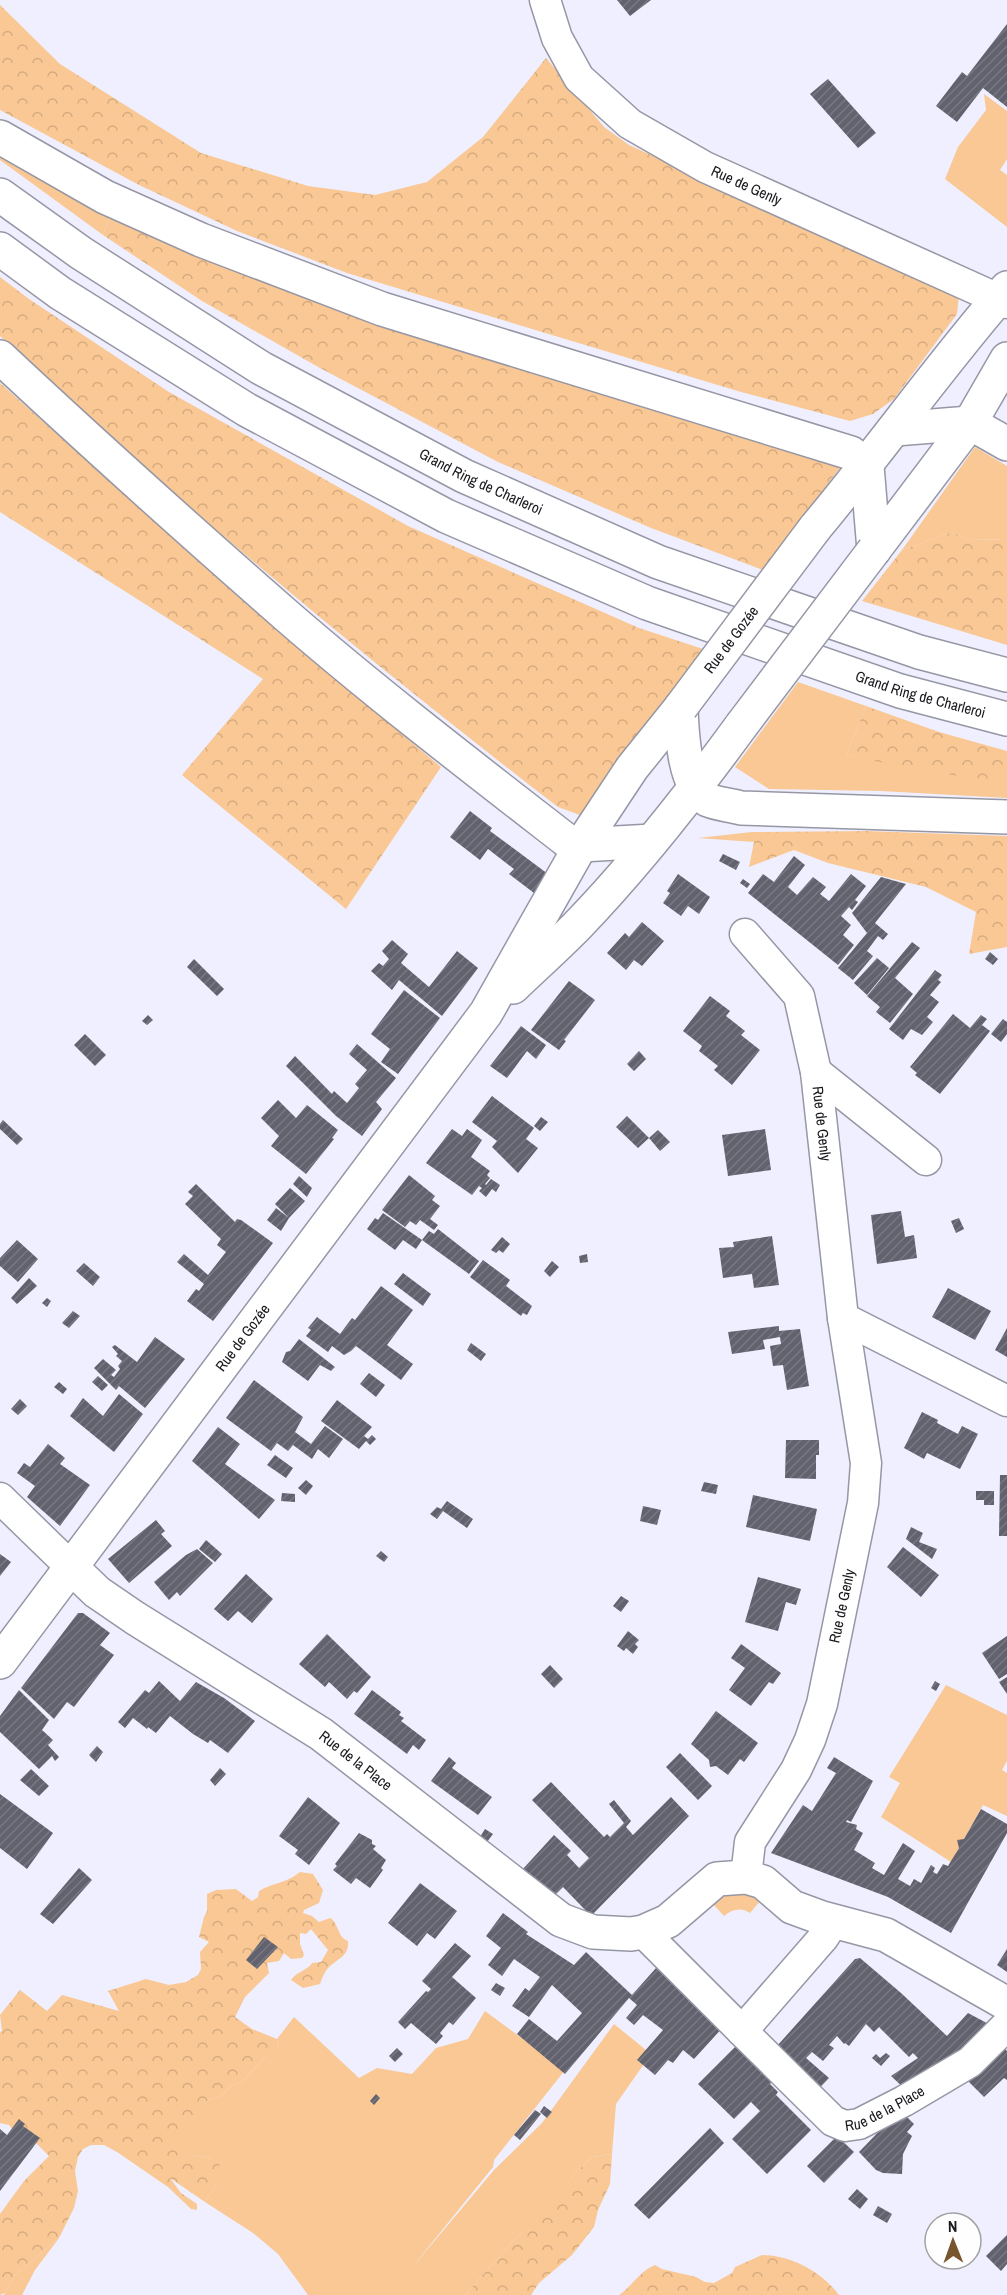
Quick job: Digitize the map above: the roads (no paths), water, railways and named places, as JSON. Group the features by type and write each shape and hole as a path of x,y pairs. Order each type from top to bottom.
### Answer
{"main road":[{"path":"0,137 105,197 169,226 382,309 811,439 850,453 867,466 874,550"},
{"name":"Grand Ring de Charleroi","path":"0,195 81,253 261,368 464,476 658,562 919,652 1007,675"},
{"name":"Grand Ring de Charleroi","path":"0,249 60,292 247,410 447,516 647,603 900,691 1007,720"},
{"name":"Rue de Gozée","path":"0,1662 486,1013 581,845 632,768 815,528 867,466 974,327 1004,296"},
{"path":"0,357 113,462 288,616 403,712 566,840 581,845 652,841"},
{"name":"Rue de Gozée","path":"486,1013 577,926 695,790 970,423 1007,359"},
{"path":"895,429 970,423 1007,444"},
{"path":"681,706 683,744 695,790 709,800 741,808 1007,817"},
{"name":"Rue de la Place","path":"71,1567 97,1592 135,1618 321,1734 561,1920 593,1932 631,1934 643,1932 668,1921 717,1879 746,1877"},
{"path":"746,1877 762,1882 792,1907 886,1935 1007,2004"}],"street":[{"name":"Rue de Genly","path":"545,0 557,38 579,78 630,124 705,167 1004,296"},
{"name":"Rue de Genly","path":"746,934 799,996 816,1072 843,1318 866,1463 863,1503 822,1704 810,1740 796,1770 750,1842 746,1877"},
{"name":"Rue de Genly","path":"816,1072 926,1160"},
{"path":"843,1318 1007,1401"},
{"path":"0,1498 71,1567"},
{"path":"742,2031 823,1938 834,1921"},
{"name":"Rue de la Place","path":"643,1932 833,2121 846,2126 860,2124 970,2062 1007,2025"}]}
